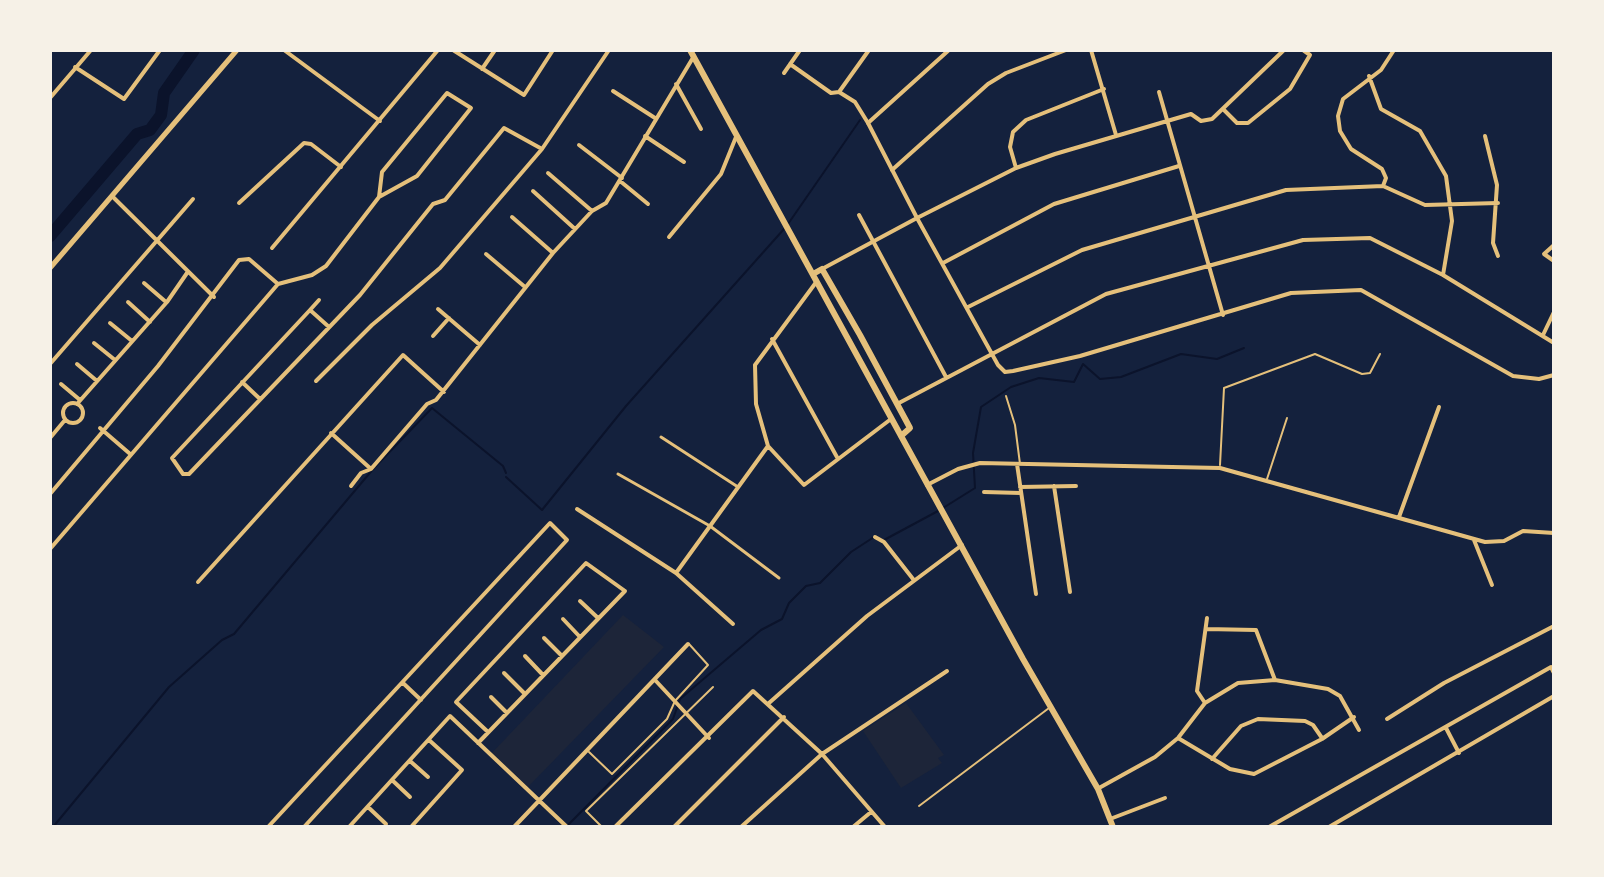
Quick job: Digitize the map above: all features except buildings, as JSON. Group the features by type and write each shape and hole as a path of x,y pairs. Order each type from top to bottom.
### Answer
{"main road":[{"path":"50,268 237,50"},
{"path":"692,53 927,485 1098,789 1113,827"},
{"path":"815,277 822,269 860,335 910,428 901,436"},
{"path":"849,341 860,335"},
{"path":"886,409 897,404"}],"street":[{"path":"50,98 52,91 91,50"},
{"path":"75,67 124,99 160,50"},
{"path":"284,50 380,121"},
{"path":"272,248 438,50"},
{"path":"453,50 524,95 553,50"},
{"path":"482,69 495,50"},
{"path":"316,381 372,325 440,268 542,149 609,50"},
{"path":"784,73 800,50"},
{"path":"839,92 869,50"},
{"path":"868,123 949,50"},
{"path":"892,170 988,84 1006,73 1066,50"},
{"path":"1091,50 1116,135"},
{"path":"822,269 1016,168 1191,114 1201,121 1212,119 1284,50"},
{"path":"1224,110 1237,123 1248,123 1290,89 1310,55 1303,50"},
{"path":"1383,186 1386,178 1382,169 1351,149 1340,131 1338,116 1343,99 1369,76 1381,70 1394,50"},
{"path":"351,486 361,473 371,469 427,404 444,392 553,253 592,211 606,203 692,53"},
{"path":"790,64 831,93 839,92 855,102 991,352 1005,372 1223,315 1291,293 1361,290 1513,376 1539,379 1554,375"},
{"path":"1369,76 1381,109 1420,131 1432,146 1446,176 1452,206 1450,248 1443,275"},
{"path":"676,84 701,129"},
{"path":"1016,168 1010,147 1013,132 1020,126 1104,89"},
{"path":"613,91 655,118"},
{"path":"1159,92 1223,315"},
{"path":"50,549 129,453 278,284 312,275 326,266 379,197 417,176 471,108 447,93 382,172 379,197"},
{"path":"319,300 172,458 183,474 189,474 329,327 433,204 445,200 504,128 542,149"},
{"path":"669,237 721,174 737,135"},
{"path":"645,136 684,162"},
{"path":"1485,136 1496,171 1498,203 1493,243 1498,256"},
{"path":"239,203 304,143 311,144 341,168"},
{"path":"579,145 648,204"},
{"path":"943,263 1054,204 1179,166"},
{"path":"548,173 592,211"},
{"path":"968,307 1060,259 1286,190 1383,186 1425,205 1498,203"},
{"path":"533,191 575,229"},
{"path":"113,197 214,297"},
{"path":"50,364 193,199"},
{"path":"859,215 946,377"},
{"path":"512,217 553,253"},
{"path":"897,404 1106,294 1303,240 1370,238 1443,275 1554,343"},
{"path":"1554,245 1544,254 1554,261"},
{"path":"486,254 525,287"},
{"path":"50,494 244,258 278,284"},
{"path":"50,438 65,420 65,407 79,402 167,302 187,273"},
{"path":"815,277 755,365 753,385 768,446 804,485 891,419"},
{"path":"144,283 167,302"},
{"path":"128,302 150,322"},
{"path":"438,309 480,345"},
{"path":"310,310 329,327"},
{"path":"1543,335 1554,312"},
{"path":"433,336 449,318"},
{"path":"110,323 132,341"},
{"path":"772,339 838,459"},
{"path":"94,343 115,360"},
{"path":"198,582 403,355 444,392"},
{"path":"77,364 97,381"},
{"path":"242,382 260,399"},
{"path":"61,384 79,402 82,410 81,419 73,423 65,420"},
{"path":"1399,517 1439,407"},
{"path":"50,424 57,430"},
{"path":"101,429 129,453"},
{"path":"331,433 371,469"},
{"path":"661,437 739,487"},
{"path":"676,573 768,446"},
{"path":"927,485 971,464 980,463 1220,468 1474,540 1497,542 1523,531 1554,533"},
{"path":"1018,465 1036,594"},
{"path":"618,474 710,526 779,578"},
{"path":"1054,486 1070,592"},
{"path":"984,492 1076,486"},
{"path":"577,509 676,573 733,624"},
{"path":"268,827 550,523 567,540 304,827"},
{"path":"875,537 884,542 913,580"},
{"path":"1474,540 1492,585"},
{"path":"769,703 913,580 962,545"},
{"path":"478,743 625,591 586,563 456,702 488,732"},
{"path":"580,601 598,618"},
{"path":"1205,703 1197,691 1207,618"},
{"path":"563,619 580,637"},
{"path":"1387,719 1444,683 1554,626"},
{"path":"1206,629 1256,630 1275,680"},
{"path":"544,638 562,656"},
{"path":"514,827 688,644"},
{"path":"525,656 543,675"},
{"path":"1269,827 1552,670"},
{"path":"741,827 822,754 947,671"},
{"path":"504,673 525,694"},
{"path":"655,680 709,738"},
{"path":"1098,789 1133,771 1178,738 1205,703 1238,683 1275,680 1328,689 1340,696 1359,730"},
{"path":"402,682 421,700"},
{"path":"615,827 709,738 753,691 822,754 885,827"},
{"path":"1329,827 1554,696"},
{"path":"491,697 507,713"},
{"path":"349,827 450,716 567,827"},
{"path":"674,827 784,717"},
{"path":"1178,738 1230,769 1254,774 1322,739 1354,717"},
{"path":"1212,759 1241,726 1258,719 1305,721 1313,725 1322,739"},
{"path":"1446,728 1459,753"},
{"path":"411,827 462,770 429,740"},
{"path":"410,761 428,777"},
{"path":"392,780 410,797"},
{"path":"1110,819 1165,798"},
{"path":"368,807 386,824"},
{"path":"853,827 871,812"},
{"path":"356,820 364,827"}],"lane":[{"path":"1220,468 1221,393 1224,388 1315,354 1362,374 1370,373 1380,354"},
{"path":"1006,396 1015,425 1018,465"},
{"path":"1267,479 1287,418"},
{"path":"588,751 612,774 667,719 675,701 708,665 688,644"},
{"path":"602,827 586,811 713,687"},
{"path":"919,806 1050,707"}],"shaded area":[{"path":"623,615 664,647 525,790 489,756"},
{"path":"906,703 944,755 938,758 942,763 901,788 863,731"}],"waterway":[{"path":"50,236 137,134 150,130 161,115 164,93 194,50"},
{"path":"788,224 860,120"},
{"path":"506,477 542,510 626,406 784,229"},
{"path":"943,508 975,488 973,453 981,407 1011,387 1039,378 1074,382 1083,364 1100,379 1121,377 1181,354 1217,359 1244,348"},
{"path":"53,827 169,687 222,640 234,634 374,468 432,408 503,466 506,473"},
{"path":"884,540 938,511"},
{"path":"567,826 673,719 680,699 761,630 782,619 789,603 806,586 820,583 851,552 874,537"}]}
